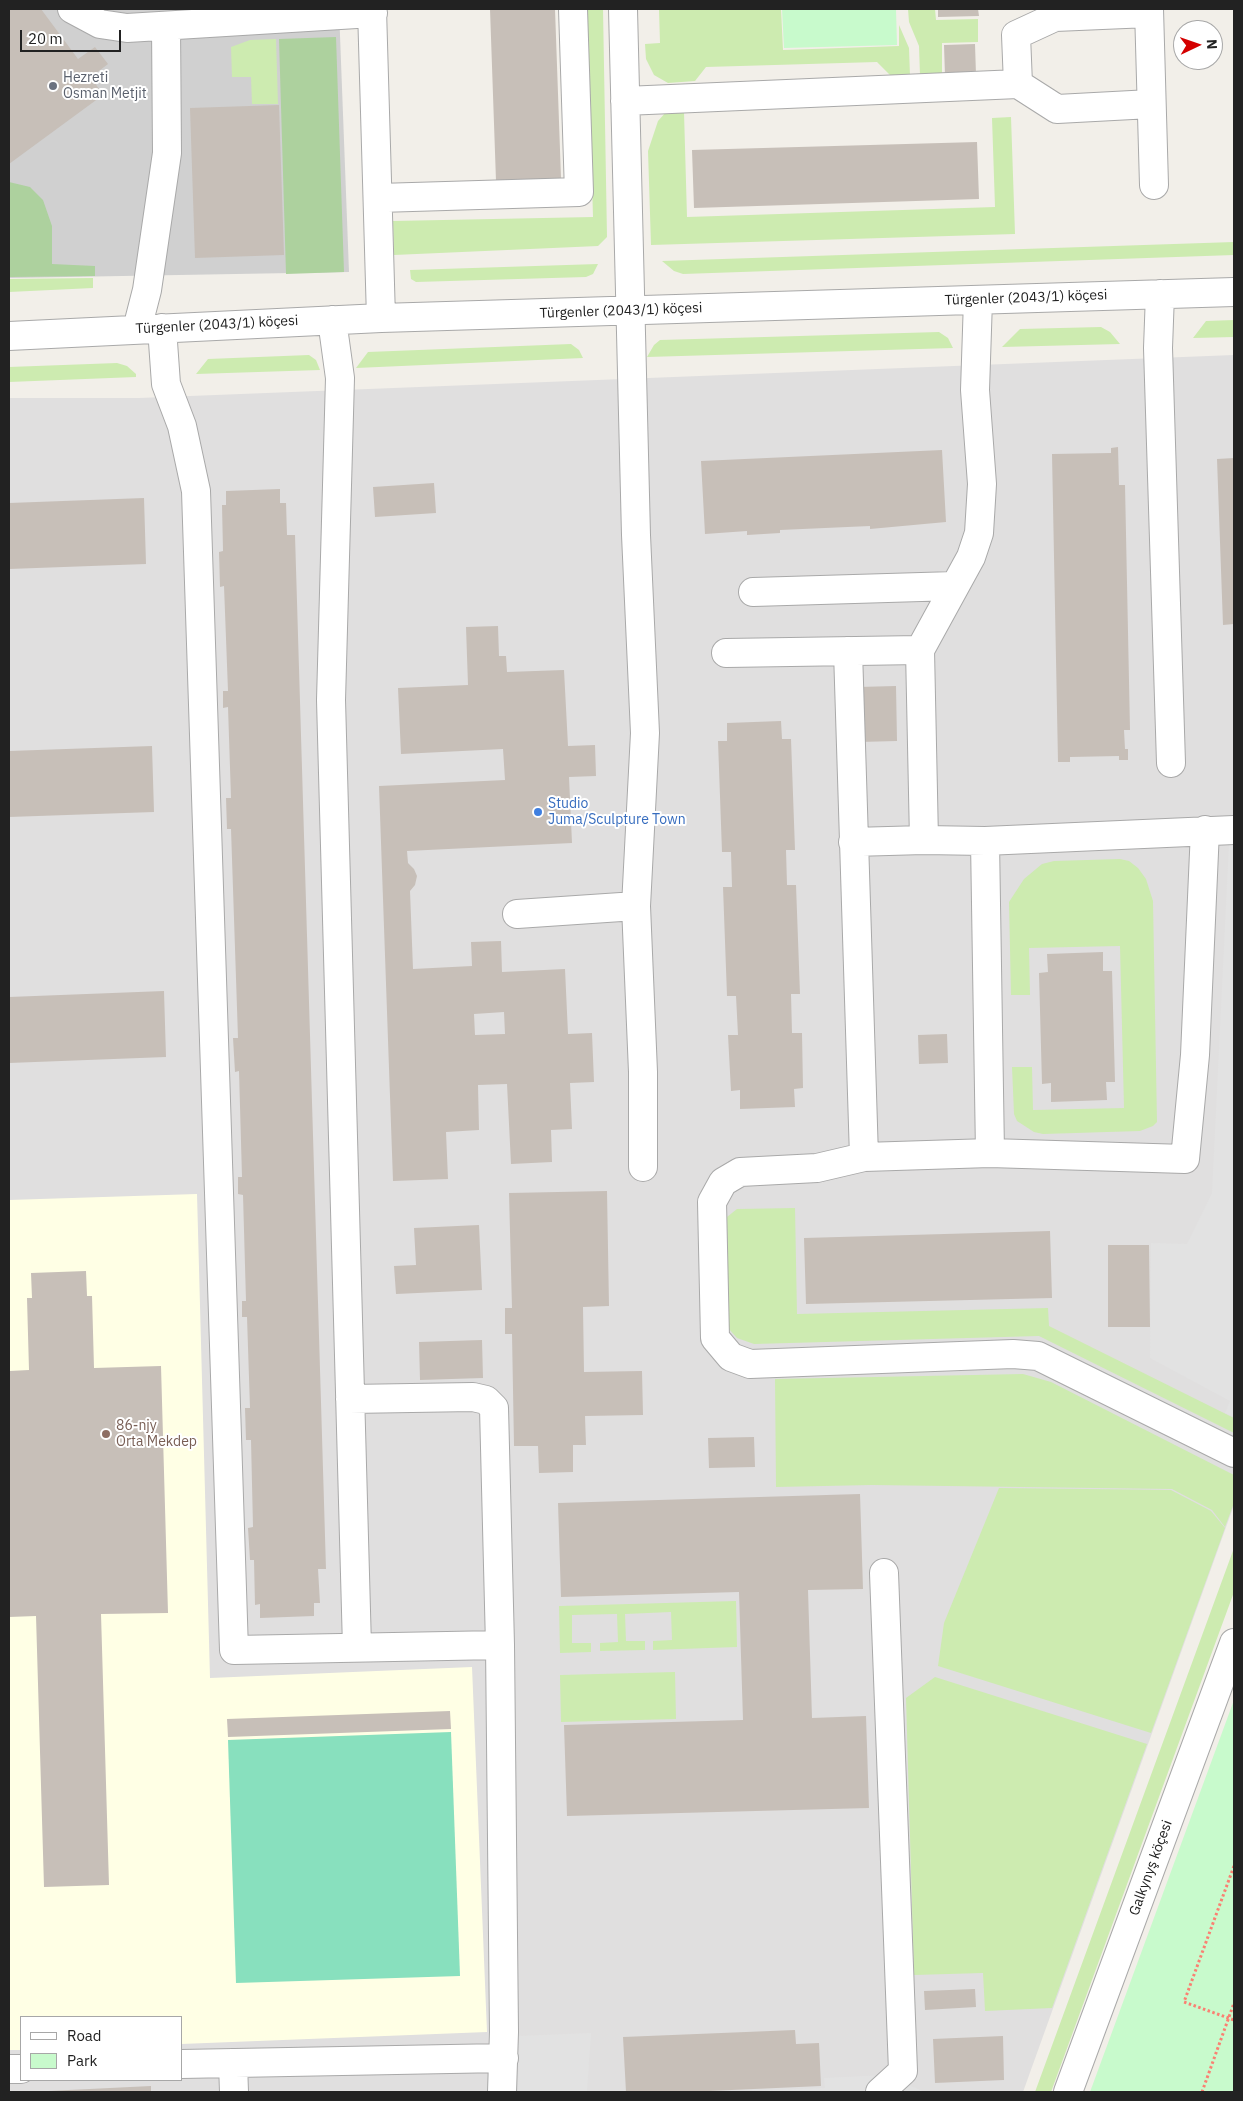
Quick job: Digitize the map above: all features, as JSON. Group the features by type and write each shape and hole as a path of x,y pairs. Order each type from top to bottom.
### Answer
{"street":[{"path":"72,9 100,24 127,28 372,11 379,198 381,318"},
{"path":"379,198 579,192 572,9"},
{"path":"622,9 630,311 645,733 636,906 643,1072 643,1167"},
{"path":"1018,84 1016,35 1055,17 1149,11 1154,185"},
{"path":"166,26 168,153 147,290 150,329 166,384 182,426 196,491 234,1650 500,1645"},
{"path":"625,101 1018,84 1058,109 1151,104"},
{"name":"Türgenler (2043/1) köçesi","path":"9,336 381,318 1234,292"},
{"path":"1160,294 1158,348 1171,763"},
{"path":"924,840 920,650 971,556 979,533 982,484 975,390 978,355 978,300"},
{"path":"332,320 340,378 331,700 357,1647"},
{"path":"753,592 955,586"},
{"path":"726,653 920,650"},
{"path":"848,651 864,1157"},
{"path":"1204,830 1195,1055 1185,1159 990,1153 864,1157 817,1168 740,1172 723,1182 712,1202 716,1338 730,1357 750,1364 1003,1355 1038,1356 1234,1453"},
{"path":"853,842 985,841 1234,830"},
{"path":"985,841 990,1153"},
{"path":"517,914 636,906"},
{"path":"350,1398 473,1397 486,1400 494,1408 500,1645 504,2058 502,2092"},
{"path":"880,2092 903,2071 884,1573"},
{"name":"Galkynyş köçesi","path":"1068,2092 1234,1643"},
{"path":"182,2064 504,2058"},
{"path":"233,2063 234,2092"}],"path":[{"path":"1234,1866 1184,2002 1234,2020"},
{"path":"1202,2092 1234,2003"}],"shaded area":[{"path":"9,9 339,9 349,272 9,278"},
{"path":"1234,355 1234,1505 1023,2092 9,2092 9,398 139,398"},
{"path":"1229,843 1234,843 1234,1417 1225,1413 1230,1401 1150,1358 1151,1243 1187,1244 1212,1193"},
{"name":"86-njy Orta Mekdep","path":"197,1194 210,1678 472,1667 487,2032 182,2044 182,2016 20,2016 20,2050 9,2050 9,1200"},
{"path":"591,2033 587,2092 518,2092 519,2036"},
{"path":"885,2075 925,2092 723,2092 825,2088 824,2078"}],"green space":[{"path":"587,9 603,9 607,237 598,246 394,255 393,221 593,217"},
{"path":"659,9 781,9 783,50 899,46 899,25 909,48 910,76 891,76 877,62 706,67 695,81 668,83 654,75 646,59 645,44 660,43"},
{"path":"782,9 896,9 897,45 784,48"},
{"path":"908,9 935,9 936,20 978,19 978,42 942,43 942,75 920,75 919,46 909,22"},
{"path":"336,37 344,272 286,274 279,39"},
{"path":"276,39 278,104 252,104 251,77 232,77 231,47 250,40"},
{"path":"666,112 684,112 687,217 995,207 992,118 1011,117 1015,234 651,245 648,151 658,121"},
{"path":"9,182 30,187 43,200 52,226 52,264 95,266 95,276 9,277"},
{"path":"1234,242 1234,255 683,274 674,271 662,261"},
{"path":"598,264 593,274 586,277 416,282 411,279 410,270"},
{"path":"93,278 93,288 9,292 9,279"},
{"path":"1234,320 1234,337 1193,338 1206,321"},
{"path":"1101,327 1110,332 1120,344 1002,347 1020,329"},
{"path":"939,332 948,338 953,348 647,357 654,345 660,340"},
{"path":"571,344 579,350 583,358 356,368 368,352"},
{"path":"309,355 316,360 320,370 196,374 208,359"},
{"path":"117,363 127,366 136,374 136,377 9,382 9,367"},
{"path":"1120,859 1129,861 1138,868 1146,879 1153,901 1157,1122 1153,1126 1140,1131 1043,1134 1034,1132 1017,1121 1014,1114 1012,1067 1032,1067 1033,1110 1124,1108 1120,946 1029,948 1030,995 1011,995 1009,902 1024,879 1042,864 1054,861"},
{"path":"795,1208 797,1314 1048,1308 1049,1326 1234,1418 1234,1433 1039,1336 754,1344 737,1338 729,1329 727,1217 737,1209"},
{"path":"1023,1374 1051,1382 1234,1475 1234,1503 1225,1527 1212,1510 1172,1489 872,1485 776,1487 775,1379"},
{"path":"999,1488 1171,1490 1211,1511 1225,1528 1151,1733 938,1666 944,1623"},
{"path":"1234,1548 1234,1592 1051,2092 1035,2092"},
{"path":"736,1601 737,1647 653,1650 653,1641 672,1640 671,1612 625,1614 626,1641 645,1641 645,1650 600,1651 600,1643 618,1642 617,1614 572,1615 572,1643 591,1643 591,1652 560,1653 559,1606"},
{"path":"675,1672 676,1719 561,1722 560,1675"},
{"path":"935,1677 1147,1744 1052,2008 985,2011 983,1973 914,1975 906,1698"},
{"path":"1234,1700 1234,2092 1090,2092"},
{"path":"451,1732 460,1976 236,1983 228,1740"}],"building":[{"name":"Hezreti Osman Metjit","path":"9,9 41,9 78,59 95,47 108,64 91,77 103,95 9,164"},
{"path":"490,9 555,9 561,178 496,181"},
{"path":"938,9 978,9 979,16 938,17"},
{"path":"975,44 976,75 945,76 944,45"},
{"path":"279,105 284,255 195,258 190,108"},
{"path":"977,142 979,199 694,208 692,150"},
{"path":"1118,447 1119,485 1125,485 1130,730 1124,730 1125,749 1128,749 1128,760 1119,760 1119,756 1070,757 1070,762 1058,762 1052,454 1111,453 1111,448"},
{"path":"942,450 946,522 870,529 870,526 780,530 780,533 747,535 747,531 705,534 701,461"},
{"path":"1234,458 1234,624 1223,625 1217,459"},
{"path":"434,483 436,513 375,517 373,487"},
{"path":"280,489 280,503 286,503 287,535 295,535 326,1569 318,1569 320,1603 314,1603 314,1616 260,1618 260,1604 255,1605 254,1560 250,1560 248,1528 253,1527 251,1440 246,1440 245,1408 250,1408 247,1317 242,1317 242,1301 246,1301 243,1195 238,1194 238,1177 242,1177 239,1071 235,1072 233,1038 238,1038 231,829 227,829 226,798 231,798 228,707 223,708 223,691 228,691 224,586 220,587 219,552 223,551 222,505 226,505 226,491"},
{"path":"144,498 146,564 9,569 9,503"},
{"path":"498,626 499,656 506,656 507,672 564,670 568,746 595,745 596,776 569,777 572,843 407,851 408,863 414,869 417,876 415,885 410,891 413,969 472,966 471,942 501,941 502,972 565,969 568,1034 592,1033 594,1082 570,1083 572,1129 551,1130 552,1162 511,1164 507,1084 478,1085 479,1130 446,1132 448,1179 393,1181 379,786 505,780 503,749 401,754 398,688 468,685 466,627","holes":["504,1012 505,1034 475,1035 474,1014"]},
{"path":"896,686 897,741 859,742 858,687"},
{"path":"781,721 782,739 791,739 795,850 786,850 787,885 796,885 800,994 791,994 792,1033 802,1033 803,1088 794,1089 795,1107 740,1109 740,1090 731,1091 728,1035 738,1035 736,996 727,996 723,887 732,887 731,852 722,852 718,741 727,741 727,723"},
{"path":"152,746 154,812 9,817 9,751"},
{"path":"1103,952 1103,971 1112,971 1115,1082 1106,1082 1107,1100 1051,1102 1051,1083 1042,1084 1039,973 1048,972 1047,954"},
{"path":"164,991 166,1057 9,1063 9,997"},
{"path":"947,1034 948,1063 919,1064 918,1035"},
{"path":"607,1191 609,1306 583,1307 584,1372 642,1371 643,1415 585,1416 586,1445 573,1445 573,1472 539,1473 538,1446 514,1446 512,1334 505,1334 505,1308 512,1308 509,1193"},
{"path":"479,1225 482,1290 396,1294 394,1266 416,1265 414,1228"},
{"path":"1050,1231 1052,1298 806,1304 804,1238"},
{"path":"1108,1245 1149,1245 1150,1327 1108,1327"},
{"path":"86,1271 87,1296 92,1296 94,1368 161,1366 168,1613 101,1614 109,1885 44,1887 36,1616 9,1617 9,1371 29,1370 27,1298 32,1298 31,1273"},
{"path":"482,1340 483,1378 420,1380 419,1342"},
{"path":"754,1437 755,1467 709,1468 708,1438"},
{"path":"860,1494 863,1589 808,1590 812,1718 866,1716 869,1808 567,1816 564,1725 743,1720 739,1592 561,1597 558,1503"},
{"path":"450,1711 451,1729 228,1737 227,1719"},
{"path":"975,1989 976,2007 925,2010 924,1991"},
{"path":"795,2030 796,2044 819,2043 821,2086 687,2092 626,2092 623,2037"},
{"path":"1003,2036 1004,2080 935,2083 933,2039"},
{"path":"151,2086 151,2092 48,2092 48,2091"}],"place":[{"name":"Hezreti Osman Metjit","path":"53,86"},
{"name":"Studio Juma/Sculpture Town","path":"538,812"},
{"name":"86-njy Orta Mekdep","path":"106,1434"}]}
